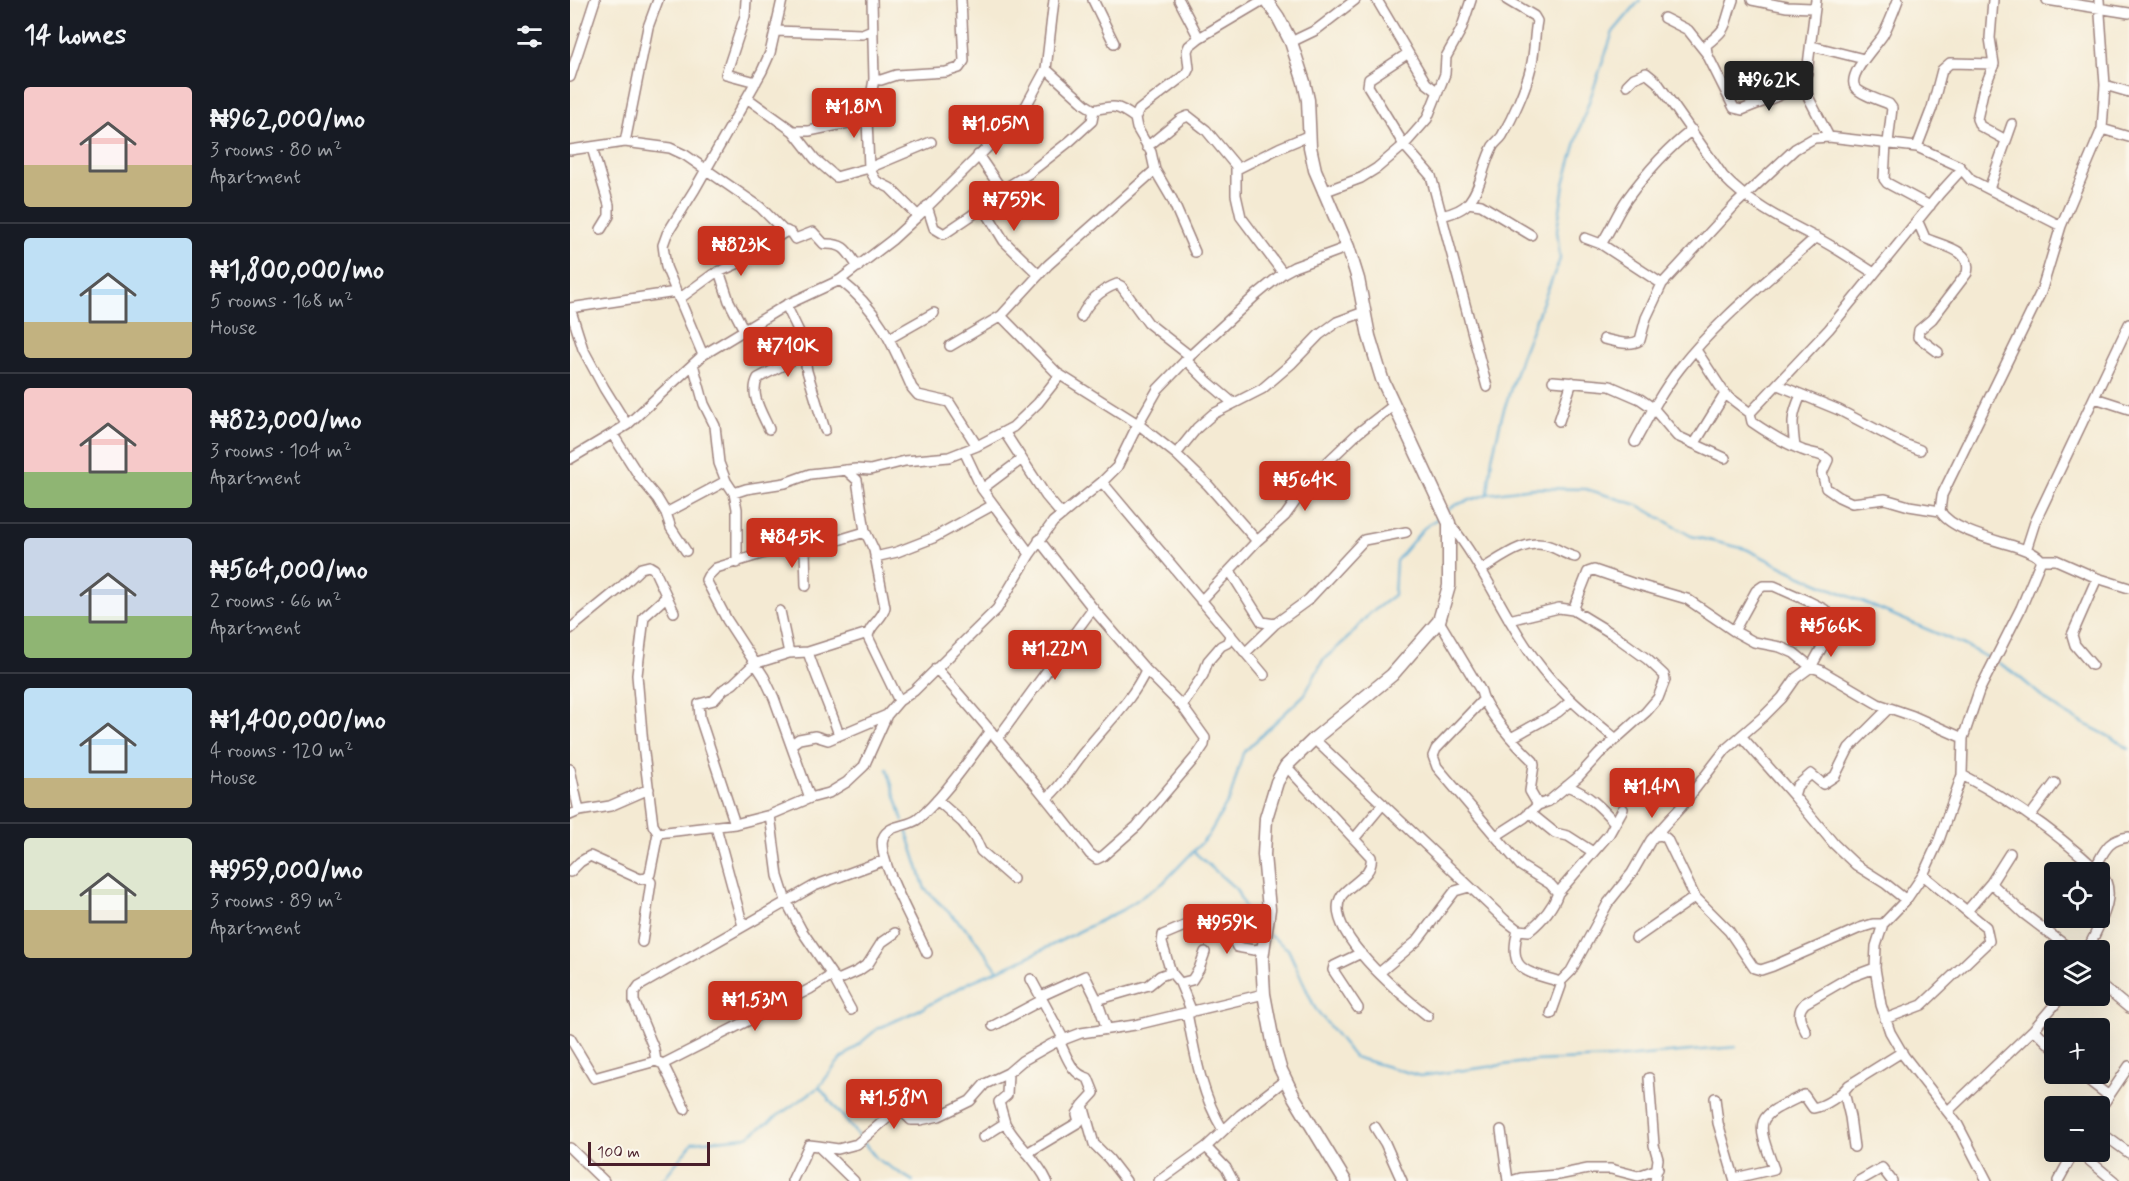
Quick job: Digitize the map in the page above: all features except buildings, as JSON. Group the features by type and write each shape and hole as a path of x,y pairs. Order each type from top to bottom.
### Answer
{"street":[{"path":"570,77 595,0"},
{"path":"626,142 648,27 658,0"},
{"path":"746,0 745,16 726,74 756,82"},
{"path":"703,355 666,267 663,246 667,234 756,82 770,53 782,0"},
{"path":"872,0 874,79 867,119 868,168 876,181 890,188 918,216"},
{"path":"874,79 881,80 896,75 946,72 959,68 964,61 961,0"},
{"path":"570,459 627,425 703,355 786,305 840,280 892,240 918,216 1026,106 1046,69 1054,0"},
{"path":"1093,0 1114,43"},
{"path":"1179,0 1199,38"},
{"path":"1291,42 1316,30 1342,4 1355,0"},
{"path":"1377,0 1426,83 1438,92"},
{"path":"1441,216 1452,214 1468,203 1478,185 1493,146 1509,123 1531,70 1537,21 1534,16 1507,0"},
{"path":"1707,54 1706,45 1726,28 1733,0"},
{"path":"1752,0 1787,7 1812,8 1815,3"},
{"path":"1898,0 1883,35 1864,59 1856,76 1855,87 1889,104 1892,108 1884,179 1887,183 1930,206"},
{"path":"1993,0 1990,38 1994,64 1983,92 1977,119 1980,126 2006,140"},
{"path":"2047,0 2099,4 2129,13"},
{"path":"1195,252 1172,199 1155,170 1135,118 1139,110 1186,74 1189,68 1187,51 1189,46 1199,38 1268,1 1291,42 1308,100 1315,170 1348,247 1358,279 1377,364 1441,509 1464,541 1509,620 1542,669 1571,701 1616,739"},
{"path":"1323,192 1361,178 1377,168 1404,145 1427,119 1444,74 1446,57 1461,30 1467,3"},
{"path":"1664,18 1688,30 1707,54 1734,108 1738,110 1789,92 1801,83 1807,73 1812,46 1815,3"},
{"path":"1940,511 1942,495 2041,292 2061,226 2102,129 2105,85 2099,4"},
{"path":"775,31 862,33 872,30"},
{"path":"1812,46 1864,59"},
{"path":"1407,54 1369,79 1367,83 1404,145 1431,176 1487,387"},
{"path":"1917,147 1932,108 1942,70 1950,63 1994,64"},
{"path":"1046,69 1094,110 1112,105 1119,106 1135,118"},
{"path":"1627,86 1634,78 1646,73 1657,82 1723,176 1745,197 1874,273"},
{"path":"1801,83 1829,137"},
{"path":"2105,85 2129,92"},
{"path":"747,98 793,131 815,159 836,177 868,168 931,142"},
{"path":"927,206 934,228 944,234 981,209 1002,190 1028,174 1070,141 1092,121 1094,110"},
{"path":"1148,147 1181,119 1188,116 1206,130 1222,147 1237,169 1236,195 1241,217 1283,273"},
{"path":"793,131 809,131 867,119"},
{"path":"1989,189 2012,124"},
{"path":"2102,129 2129,137"},
{"path":"1601,244 1626,200 1656,163 1676,142 1692,130"},
{"path":"1237,169 1310,135"},
{"path":"1604,339 1625,343 1636,343 1640,340 1646,318 1662,284 1714,226 1795,149 1814,138 1829,137 1917,147 1959,166 1971,180 2061,226"},
{"path":"570,150 626,142 670,148 685,154 760,207 795,239 813,232 824,244 838,243 845,248 858,267"},
{"path":"592,147 609,205 609,216 601,230"},
{"path":"978,155 1002,190"},
{"path":"950,346 1001,316 1039,275 1155,170"},
{"path":"1750,413 1778,386 1829,329 1961,170"},
{"path":"1468,203 1481,205 1531,235"},
{"path":"981,209 985,210 1004,242 1039,275"},
{"path":"1918,222 1925,238 1963,255 1969,266 1967,273 1932,319 1919,330 1918,337 1938,352"},
{"path":"627,425 583,349 570,308 678,295 719,271 741,262 787,231"},
{"path":"1635,442 1653,408 1680,368 1732,312 1816,237"},
{"path":"1585,238 1601,244 1662,284"},
{"path":"658,833 735,824 770,815 810,798 829,793 847,782 864,766 887,715 899,701 914,691 997,609 1030,554 1053,522 1117,467 1158,389 1188,358 1283,273 1348,247"},
{"path":"719,271 729,301 744,330"},
{"path":"840,280 854,291 883,326 912,388 918,395 949,402 977,446"},
{"path":"1081,316 1087,306 1098,296 1117,284 1121,286 1148,323 1188,358 1207,381 1233,403"},
{"path":"786,305 801,336 807,370 825,430"},
{"path":"1176,454 1205,421 1233,403 1262,389 1319,335 1337,322 1364,312"},
{"path":"890,338 934,313"},
{"path":"1001,316 1060,375 1138,424 1176,454 1208,485 1257,541"},
{"path":"2026,550 2035,522 2129,324"},
{"path":"1696,350 1725,394 1750,413 1752,422 1772,436 1828,460 1822,473 1826,488 1839,497 1852,503 1885,499 1940,511 1949,522 2026,550 2041,560 2056,560 2097,578 2129,588"},
{"path":"769,429 756,398 754,386 758,378 805,354"},
{"path":"693,364 704,404 715,426 719,463 734,493 737,509 736,563"},
{"path":"734,493 784,483 810,474 865,470 905,461 949,457 1013,428 1038,403 1060,375"},
{"path":"1553,381 1610,386 1640,399 1653,408 1677,436 1725,458"},
{"path":"1559,421 1572,382"},
{"path":"1778,386 1839,410 1920,450"},
{"path":"1695,443 1725,394"},
{"path":"1795,447 1792,414 1801,395"},
{"path":"2095,398 2129,409"},
{"path":"1201,601 1257,541 1286,516 1315,474 1358,433 1394,405"},
{"path":"1005,433 1046,496 1062,515"},
{"path":"613,435 641,479 657,498 666,513 671,528 686,551"},
{"path":"964,451 982,489 1030,554"},
{"path":"982,489 1022,459"},
{"path":"846,470 858,480 865,532 875,557 885,607 883,615 868,630 868,637 899,701"},
{"path":"858,480 865,470"},
{"path":"666,513 726,481"},
{"path":"1102,482 1264,675"},
{"path":"875,557 897,552 933,538 993,505"},
{"path":"1345,1181 1285,1080 1274,1047 1264,994 1262,959 1269,909 1264,855 1266,818 1277,782 1286,766 1314,739 1392,675 1439,621 1449,586 1449,523"},
{"path":"810,798 792,744 764,677 727,620 706,580 716,568 774,550 805,550 865,532"},
{"path":"1245,653 1275,624 1308,600 1364,540 1406,532"},
{"path":"936,668 995,734 1090,854 1097,859 1137,826 1204,746 1205,738 1182,706 1146,670 1092,608 1040,540"},
{"path":"1481,570 1518,548 1534,544 1547,545 1575,557"},
{"path":"805,550 806,586"},
{"path":"1987,1181 1958,1125 1902,1052 1890,1032 1881,1005 1875,968 1876,946 1883,924 1906,900 1923,874 1953,805 1962,775 1963,738 1979,691 2021,608 2041,560"},
{"path":"570,629 641,568 649,566 654,569 674,612"},
{"path":"1573,610 1588,572 1594,570 1687,599 1754,642 1780,647 1794,653 1810,667 1889,708 1963,738"},
{"path":"1230,571 1263,622 1275,624"},
{"path":"2092,665 2075,645 2072,635 2097,578"},
{"path":"1560,982 1571,971 1608,903 1632,873 1655,836 1682,807 1726,749 1782,698 1796,678 1810,667 1828,636 1830,616 1824,609 1808,601 1774,586 1763,586 1756,591 1734,631"},
{"path":"570,872 590,856 640,879 650,874 658,833 653,825 637,675 644,617 666,597"},
{"path":"927,952 885,860 883,837 890,829 916,821 937,800 995,734 1092,608"},
{"path":"1496,836 1524,818 1538,805 1549,801 1567,786 1646,712 1658,698 1665,680 1664,675 1647,659 1611,633 1573,610 1559,608 1509,620"},
{"path":"780,611 789,653"},
{"path":"1439,621 1481,691 1483,700 1511,738 1533,761 1530,791 1538,805"},
{"path":"735,824 698,711 699,704 714,700 754,664 789,653 808,652 868,633"},
{"path":"1182,706 1203,675 1208,661 1221,646 1227,643 1231,635"},
{"path":"808,652 839,735"},
{"path":"1047,798 1123,707 1141,682 1146,670"},
{"path":"1483,700 1436,749 1433,756 1437,767 1521,866 1550,884 1558,893"},
{"path":"1511,738 1558,712 1571,701"},
{"path":"1794,795 1797,786 1811,774 1822,784 1835,776 1849,748 1889,708"},
{"path":"792,744 802,738 815,736 828,740 887,715"},
{"path":"1742,736 1841,851 1856,865 1906,900"},
{"path":"1314,739 1469,887 1518,930 1528,932 1536,926 1554,903 1558,893 1609,834 1623,809"},
{"path":"1286,766 1371,857 1372,863 1368,871 1343,895 1339,902 1338,913 1341,923 1360,953 1390,986 1428,1016"},
{"path":"570,769 574,813 610,806 649,789"},
{"path":"1962,775 2001,796 2030,816 2086,862"},
{"path":"2030,816 2055,783"},
{"path":"1567,786 1590,798 1616,823"},
{"path":"937,800 962,822 975,838 981,851 1013,879"},
{"path":"1354,839 1383,804"},
{"path":"1529,812 1555,833 1568,836 1593,852"},
{"path":"770,815 778,876 786,901 851,1010"},
{"path":"716,827 743,926"},
{"path":"1655,836 1662,835 1667,839 1695,897 1729,931 1754,968 1761,970 1860,928 1883,924"},
{"path":"2102,862 2108,844 2116,839 2129,837"},
{"path":"1967,911 1991,883 2010,853"},
{"path":"685,1109 659,1063 634,1001 634,993 639,986 814,886 885,860"},
{"path":"1885,1018 1922,1005 1989,941 1986,927 1923,874"},
{"path":"642,942 651,882 646,878"},
{"path":"1991,883 2024,914 2058,940"},
{"path":"1379,974 1417,941 1455,891 1469,887"},
{"path":"1636,938 1695,897"},
{"path":"1223,1130 1212,1111 1198,1069 1190,1013 1180,983 1171,972 1162,943 1163,935 1220,911 1237,947 1254,950 1264,948"},
{"path":"1518,930 1514,955 1520,966 1536,975 1560,982"},
{"path":"832,975 838,980 858,971 868,964 882,942 895,933"},
{"path":"1180,983 1192,980 1199,969 1204,952"},
{"path":"1358,1008 1333,970 1334,966 1360,953"},
{"path":"1806,1032 1799,1017 1801,1007 1805,1003 1848,978 1875,968"},
{"path":"1097,1000 1149,985 1160,976 1171,972"},
{"path":"570,1038 594,1078 659,1063 810,989 832,975"},
{"path":"993,1026 1085,976 1097,1000 1107,1029"},
{"path":"1027,1153 1079,1122 1077,1114 1094,1093 1088,1078 1075,1072 1062,1040 1031,979"},
{"path":"1551,1014 1562,987 1560,982"},
{"path":"2110,992 2129,1008"},
{"path":"792,1181 809,1145 838,1149 857,1144 892,1114 893,1110 906,1115 911,1120 939,1116 970,1101 985,1084 1008,1073 1022,1061 1062,1040 1081,1033 1190,1013 1264,994"},
{"path":"1948,1111 2034,1029 2054,1006"},
{"path":"2034,1029 2044,1039"},
{"path":"1715,1098 1718,1123 1734,1180 1774,1169 1761,1127 1763,1118 1768,1113 1804,1095 1813,1108 1819,1107 1902,1052"},
{"path":"2093,1084 2109,1096 2129,1069"},
{"path":"1008,1073 1007,1095 999,1102 1005,1123 1042,1170 1047,1181"},
{"path":"1648,1078 1654,1145 1658,1159 1655,1181"},
{"path":"1159,1181 1206,1147 1223,1130 1285,1080"},
{"path":"1844,1092 1854,1147"},
{"path":"1083,1105 1094,1144 1126,1181"},
{"path":"983,1137 1005,1123"},
{"path":"1375,1127 1402,1181"},
{"path":"1501,1130 1510,1181 1588,1169 1611,1169 1638,1176 1658,1169"},
{"path":"2110,1139 2129,1153"},
{"path":"818,1146 854,1181"},
{"path":"1206,1147 1226,1168 1233,1181"},
{"path":"571,1150 604,1181"},
{"path":"2058,1181 2070,1162"},
{"path":"2090,1162 2114,1181"},
{"path":"1859,1181 1882,1168 1892,1181"}],"waterway":[{"path":"1488,492 1492,458 1502,416 1521,357 1560,259 1557,230 1564,184 1580,128 1613,32 1640,0"},
{"path":"1448,510 1455,505 1488,494 1533,488 1586,489 1638,505 1691,536 1746,549 1799,575 1964,645 1992,660"},
{"path":"658,1181 665,1177 693,1142 747,1137 819,1087 839,1061 877,1029 1122,910 1163,883 1208,836 1230,798 1243,753 1305,694 1323,660 1349,637 1369,614 1394,595 1396,561 1424,528 1441,516"},
{"path":"1998,663 2066,714 2129,749"},
{"path":"887,769 903,821"},
{"path":"905,826 925,889 971,934 997,969"},
{"path":"1194,852 1236,889 1252,922 1262,930"},
{"path":"1269,935 1288,949 1315,1008 1354,1057 1420,1076 1533,1061 1612,1058 1736,1047"},
{"path":"819,1087 860,1138"},
{"path":"864,1143 877,1159 913,1181"}]}
